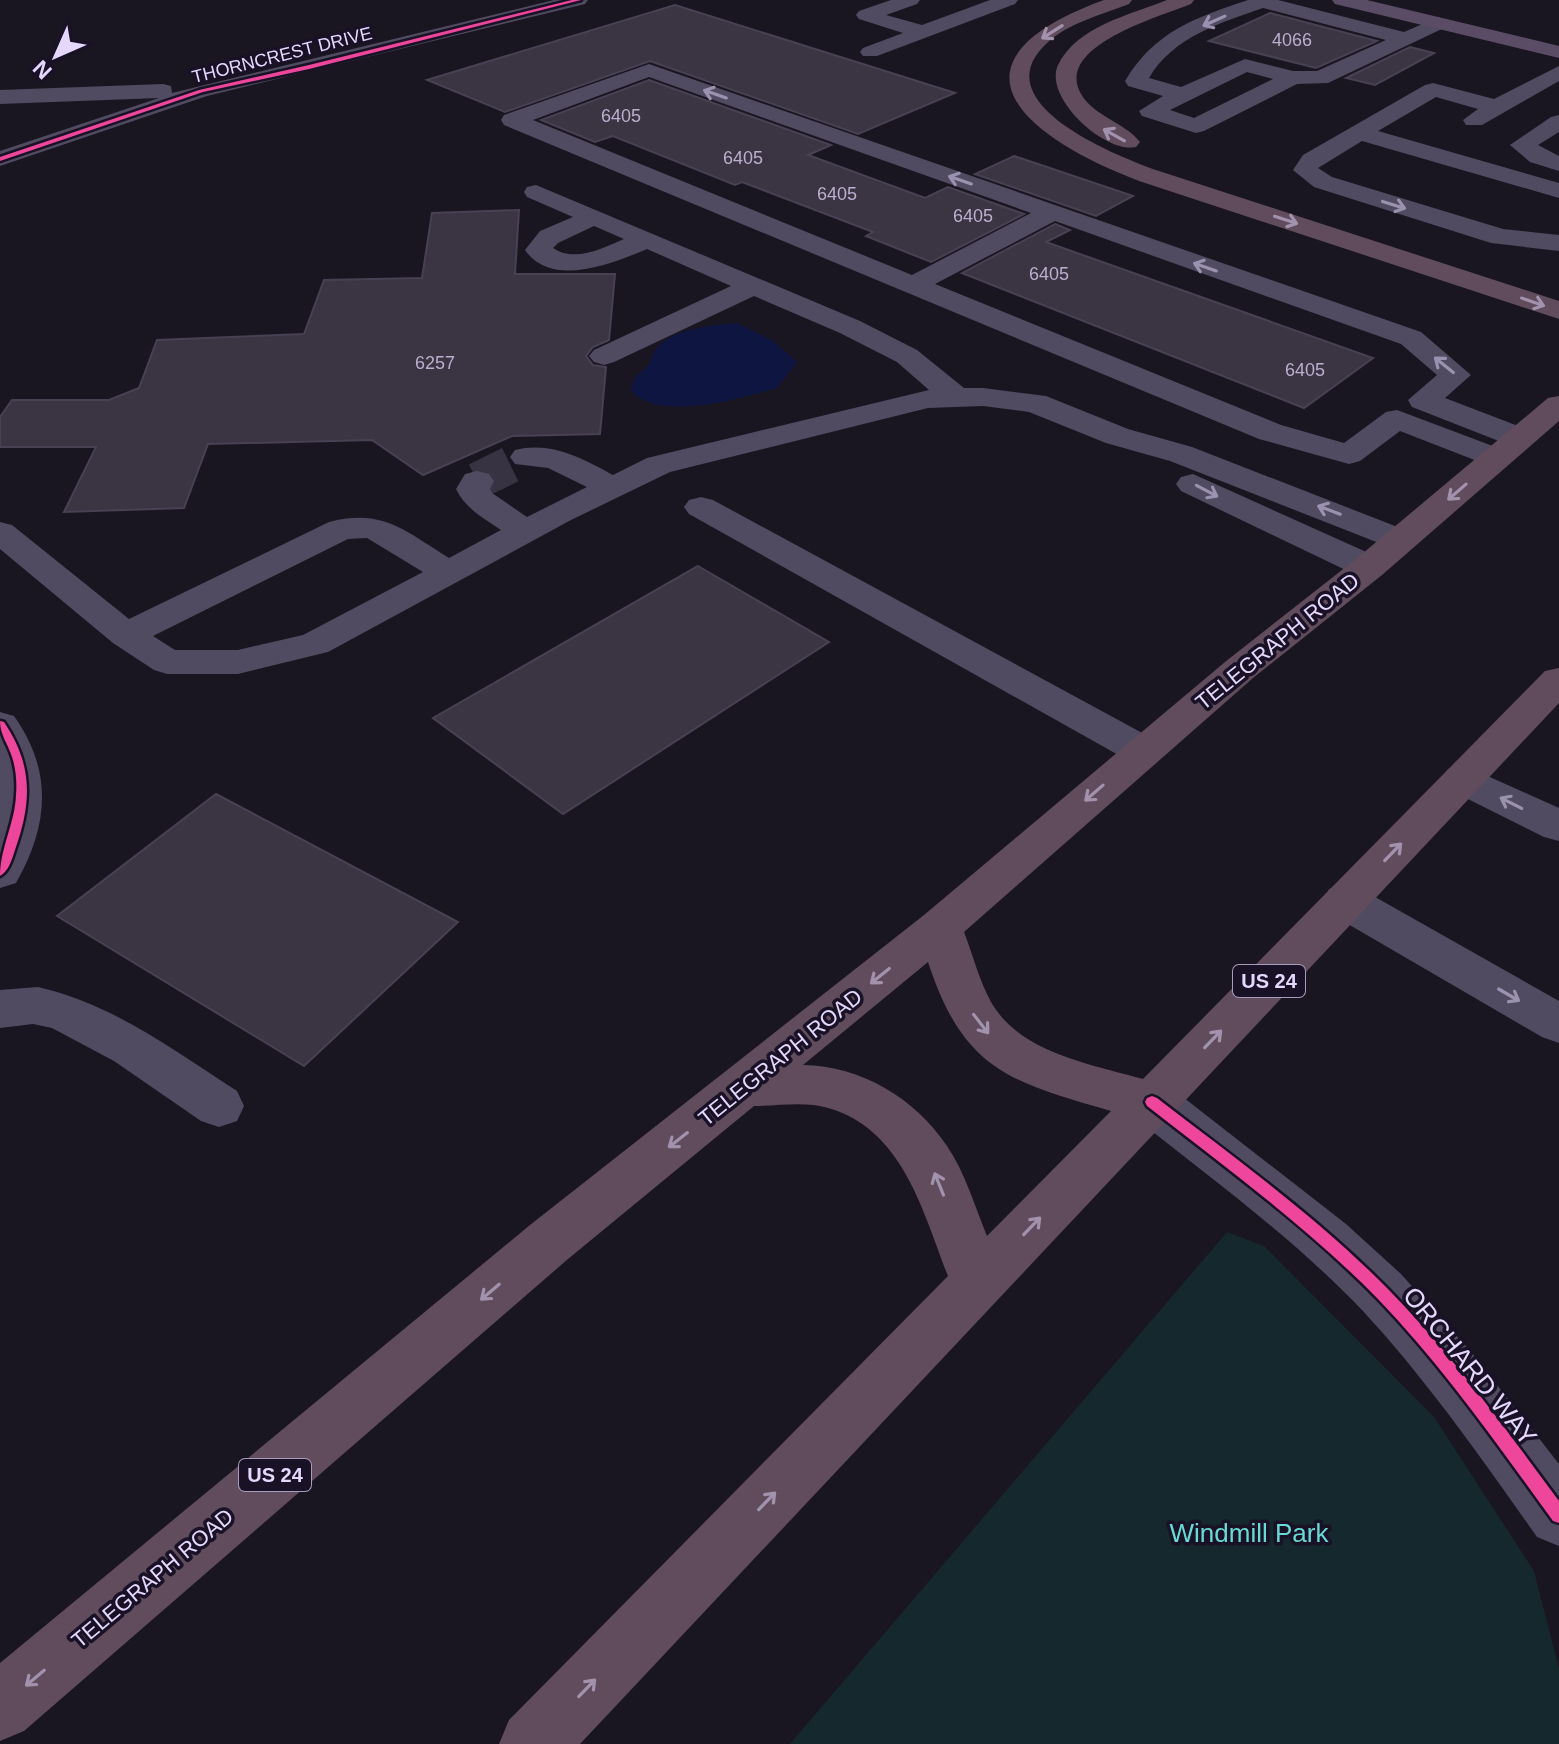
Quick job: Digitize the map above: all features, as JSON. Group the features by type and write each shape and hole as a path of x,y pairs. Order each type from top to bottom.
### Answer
{"highway":[{"path":"1122,0 1051,32 1030,49 1021,65 1019,79 1035,111 1065,137 1158,178 1559,311"},
{"path":"1184,0 1098,35 1078,51 1068,65 1064,79 1069,95 1082,112 1104,129 1165,159 1547,281"},
{"name":"TELEGRAPH ROAD","path":"0,1707 549,1242 940,927 1143,751 1369,567 1559,405"},
{"name":"US 24","path":"533,1744 1559,680"},
{"path":"940,927 963,995 977,1023 999,1045 1044,1069 1152,1102"},
{"path":"747,1085 827,1086 862,1099 900,1125 930,1163 978,1282"}],"main road":[{"path":"1342,0 1554,48"}],"street":[{"name":"THORNCREST DRIVE","path":"0,159 43,127 578,0"},
{"path":"910,0 866,15 922,32"},
{"path":"1183,95 1136,81 1146,64 1167,42 1265,1 1404,38"},
{"path":"870,52 992,2"},
{"path":"472,5 529,13"},
{"path":"414,41 435,16"},
{"path":"1293,77 1196,126 1150,111 1245,65 1293,77 1320,78 1439,23"},
{"path":"649,70 1053,212 1411,338 1456,375 1349,454 1270,432 512,120 649,70"},
{"path":"1454,132 1559,72"},
{"path":"1498,107 1433,90 1311,160 1305,170 1323,182 1500,237 1559,243"},
{"path":"7,97 201,91"},
{"path":"7,97 43,127"},
{"path":"1389,114 1415,121"},
{"path":"1559,122 1522,145 1538,157 1559,164"},
{"path":"1357,132 1559,191"},
{"path":"536,192 754,285 907,356 957,398"},
{"path":"913,285 1053,212"},
{"path":"594,217 549,237 538,250 546,257 574,264 648,239"},
{"path":"604,356 754,285"},
{"path":"0,532 126,635 167,662 238,662 315,644 525,531 659,465 928,399 983,397 1035,403 1117,436 1181,454 1401,540"},
{"path":"1423,400 1508,448"},
{"path":"1397,419 1508,448"},
{"path":"1117,436 1144,458 1240,509 1369,567"},
{"path":"526,457 541,455 554,458 612,487"},
{"path":"477,481 473,489 478,499 525,531"},
{"path":"701,507 1143,751"},
{"path":"126,635 341,529 373,527 448,572"},
{"path":"0,725 11,737 23,783 20,817 0,872"},
{"path":"1463,779 1559,826"},
{"path":"1345,901 1559,1024"},
{"path":"0,1009 37,1006 64,1013 132,1049 219,1106"},
{"name":"ORCHARD WAY","path":"1152,1102 1304,1221 1382,1293 1511,1449 1559,1515"}],"green space":[{"name":"Windmill Park","path":"1227,1232 1264,1246 1434,1417 1534,1571 1559,1669 1559,1744 790,1744"}],"shaded area":[{"path":"737,323 773,341 797,362 777,388 722,402 680,407 643,400 630,390 635,377 650,364 661,344 672,337 699,328"}],"building":[{"path":"675,5 955,93 858,134 650,61 505,112 427,80"},
{"path":"1270,13 1377,41 1316,68 1209,41"},
{"path":"1410,47 1434,53 1375,85 1346,78"},
{"path":"649,80 831,145 808,155 925,198 948,187 1024,214 931,262 866,236 873,232 742,182 735,185 613,136 595,142 541,120"},
{"path":"1014,156 1133,196 1096,216 975,174"},
{"path":"519,210 515,274 615,274 609,340 593,347 586,356 593,365 606,367 600,434 512,436 423,475 372,440 208,444 184,508 64,512 96,447 0,447 0,417 12,400 109,400 139,388 157,340 304,334 324,280 422,278 432,213"},
{"path":"1055,224 1070,230 1046,242 1373,358 1304,408 962,273"},
{"path":"698,566 829,642 563,814 433,718"},
{"path":"216,794 458,922 304,1066 57,916"}],"tunnel":[{"path":"477,481 526,457"}],"cycle path":[{"path":"0,159 201,91 578,0"},
{"path":"0,725 11,741 22,778 19,817 0,872"},
{"path":"1152,1102 1298,1217 1381,1292 1451,1372 1559,1515"}]}
